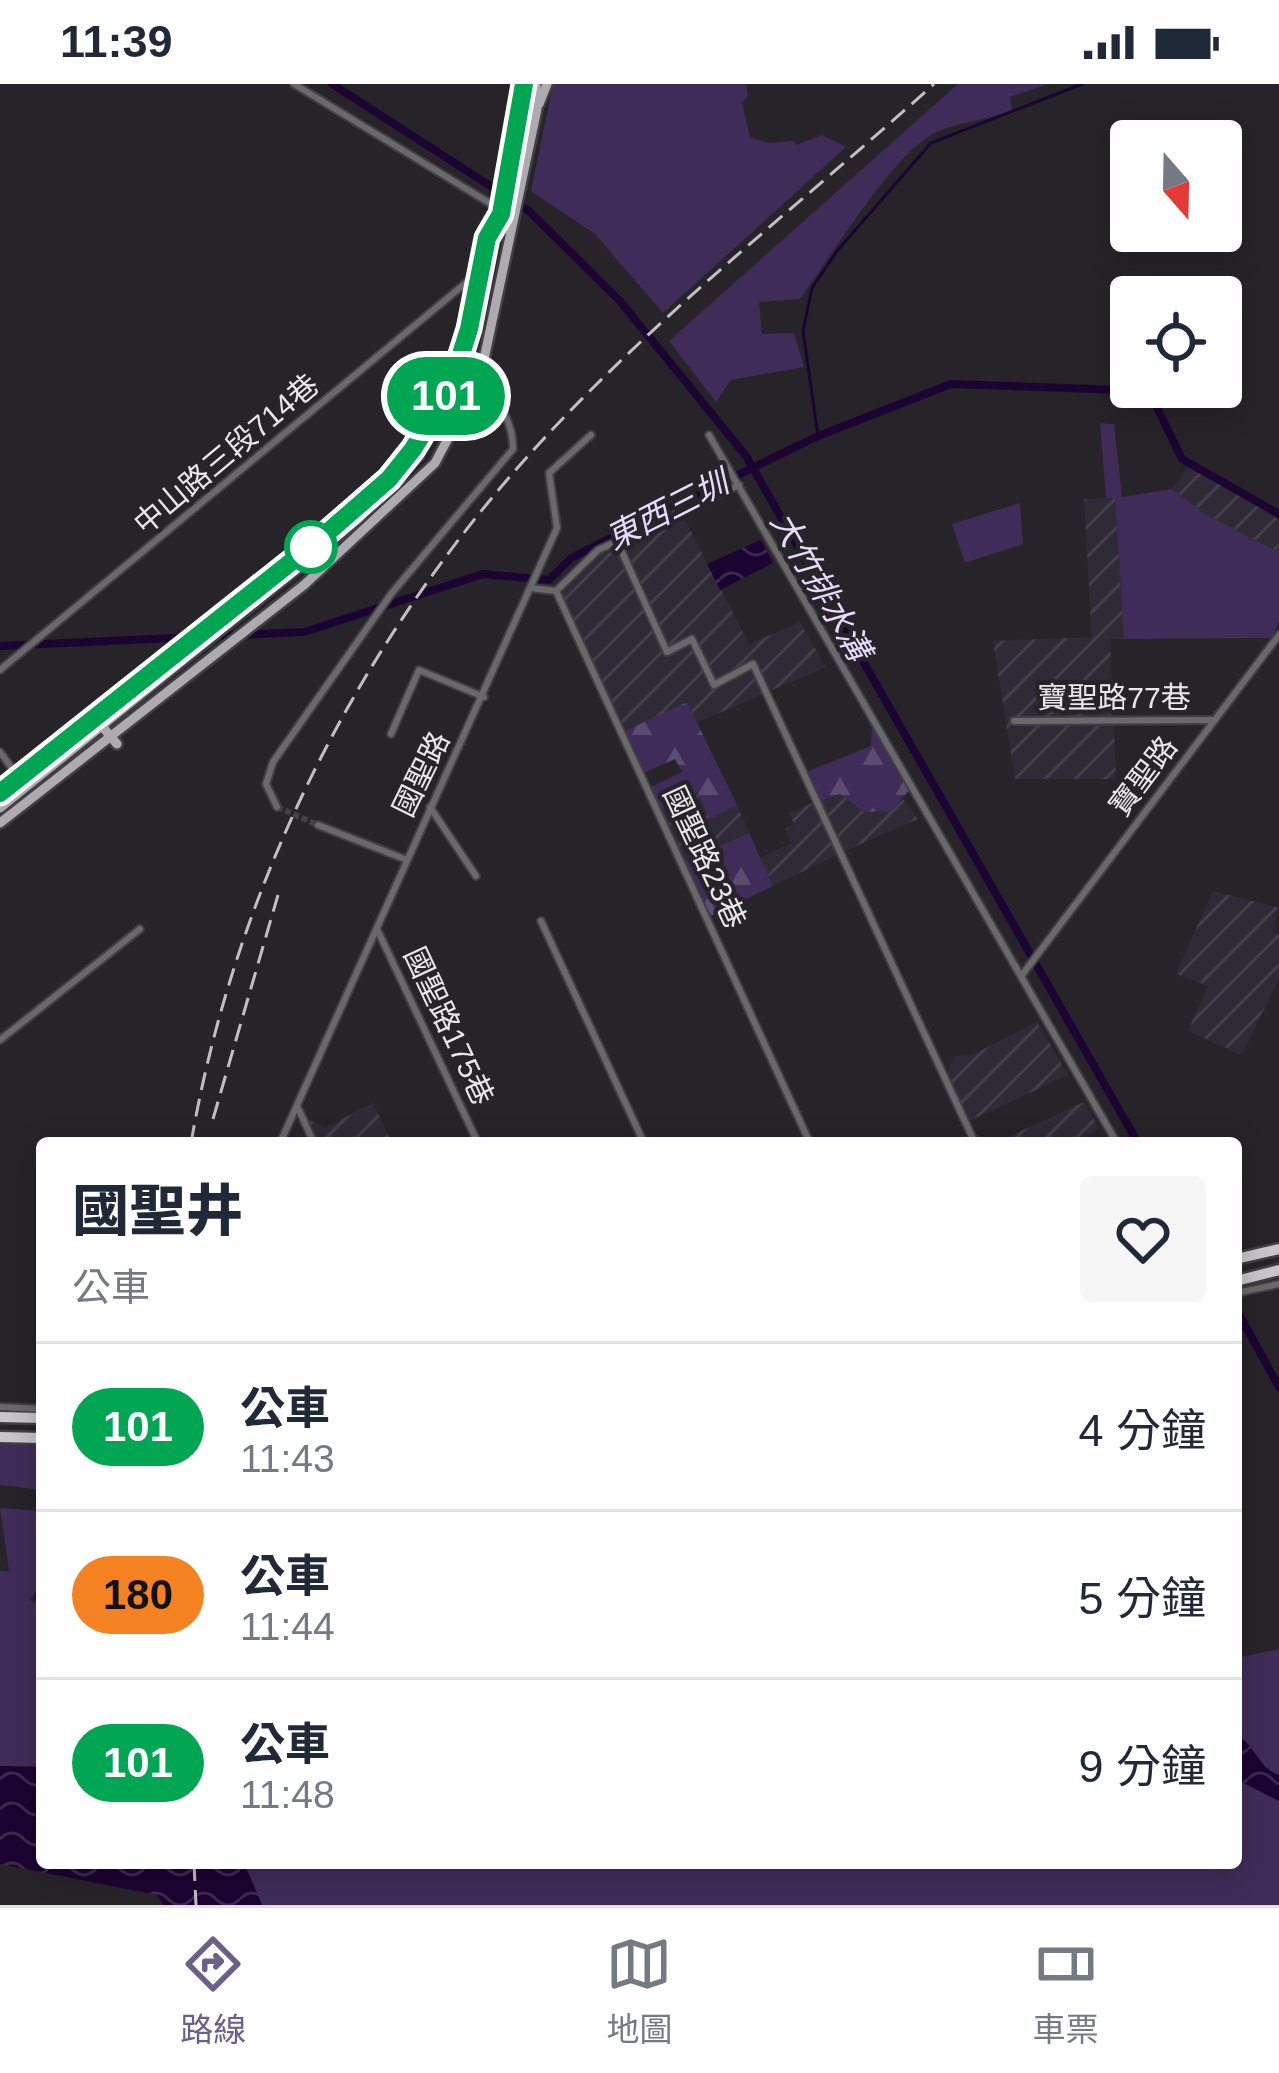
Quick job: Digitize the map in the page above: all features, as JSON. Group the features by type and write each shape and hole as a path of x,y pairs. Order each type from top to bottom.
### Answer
{"highway":[{"path":"1242,1258 1279,1249"},
{"path":"1242,1279 1279,1270"},
{"path":"0,1412 36,1413"},
{"path":"0,1438 36,1441"}],"main road":[{"path":"0,823 290,569 396,485 438,429 463,364 501,213 524,84"},
{"path":"0,808 306,588 435,463 480,378 536,109 536,84"},
{"path":"536,109 547,84"},
{"path":"290,569 306,588"}],"street":[{"path":"294,84 501,213 514,216"},
{"name":"中山路三段714巷","path":"0,670 479,272"},
{"path":"277,807 266,784 273,762 404,578 513,449 513,437 480,378 463,364"},
{"name":"國聖路","path":"283,1137 557,528 549,473 591,435"},
{"path":"709,435 1114,1137"},
{"path":"531,588 556,591 583,560 739,484"},
{"path":"617,541 667,652 692,640 714,685 753,664 972,1137"},
{"name":"國聖路23巷","path":"556,591 807,1137"},
{"name":"寶聖路","path":"1022,975 1279,635"},
{"path":"391,734 419,670 484,697"},
{"name":"寶聖路77巷","path":"1014,722 1215,720"},
{"path":"0,752 19,778"},
{"path":"430,807 476,877"},
{"path":"318,825 407,860"},
{"path":"542,921 641,1137"},
{"name":"國聖路175巷","path":"377,928 475,1137"},
{"path":"0,1040 140,929"},
{"path":"297,1106 311,1137"},
{"path":"1242,1291 1279,1284"}],"shaded area":[{"path":"1191,464 1279,520 1279,552 1205,514 1172,489"},
{"path":"1115,498 1124,639 1110,639 1116,779 1015,779 993,641 1092,637 1084,499"},
{"path":"681,512 749,644 800,622 826,667 696,723 687,703 621,733 558,589 586,556"},
{"path":"697,792 710,818 737,805 749,833 682,863 658,812"},
{"path":"840,794 864,811 891,811 903,799 918,819 840,853 818,802"},
{"path":"812,803 837,855 773,886 760,858 791,843 785,829 794,824 789,813"},
{"path":"1213,891 1279,908 1273,931 1279,935 1279,978 1242,1055 1188,1031 1208,986 1176,974"},
{"path":"1037,1022 1068,1075 967,1122 946,1076 954,1056 972,1055"},
{"path":"1084,1102 1099,1129 1082,1137 1008,1137"},
{"path":"373,1103 389,1137 311,1137 305,1125 310,1120 325,1128"}],"green space":[{"path":"553,84 746,84 748,96 742,103 750,137 796,145 822,135 846,147 663,313 595,234 531,191"},
{"path":"958,84 1048,84 1010,97 1012,110 940,131 915,147 880,186 800,299 759,302 762,334 794,333 804,367 731,380 716,402 669,341"},
{"path":"1100,423 1114,424 1122,497 1172,489 1205,514 1279,552 1279,622 1272,638 1124,639 1115,498 1106,498"},
{"path":"1020,503 1023,544 965,563 952,524"},
{"path":"687,702 737,805 710,819 697,792 658,812 647,789 682,772 675,759 641,774 621,733"},
{"path":"872,725 913,786 891,811 864,812 840,794 818,802 804,773 871,746"},
{"path":"749,833 773,886 711,916 682,863"},
{"path":"0,1437 36,1439 36,1489 0,1485"},
{"path":"0,1508 36,1511 36,1591 30,1600 36,1604 36,1767 0,1766 0,1571 9,1571"},
{"path":"1279,1649 1279,1775 1242,1740 1242,1657"},
{"path":"1242,1782 1279,1801 1279,1905 262,1905 247,1869 1242,1869"}],"water":[{"path":"761,540 773,563 720,590 707,564"},
{"path":"1242,1740 1279,1775 1279,1801 1242,1782"},
{"path":"0,1766 36,1767 36,1869 247,1869 262,1905 163,1905 157,1895 0,1864"}],"waterway":[{"name":"大竹排水溝","path":"332,84 529,211 620,301 746,456 1135,1137"},
{"path":"818,436 803,331 812,288 837,251 931,143 1082,84"},
{"name":"東西三圳","path":"0,646 304,632 483,574 549,580 571,558 674,506 818,436 951,384 1149,391 1182,459 1279,514"},
{"name":"大竹排水溝","path":"1242,1320 1279,1387"}],"tunnel":[{"path":"277,807 318,825"}],"railway":[{"path":"192,1137 239,952 274,859 362,682 415,599 474,520 584,397 681,305 934,84"},
{"path":"213,1119 278,895"},
{"path":"194,1869 196,1905"}],"bus line":[{"name":"101","path":"0,793 320,539 389,479 413,449 450,389 469,329 487,238 501,214 524,84"}]}
